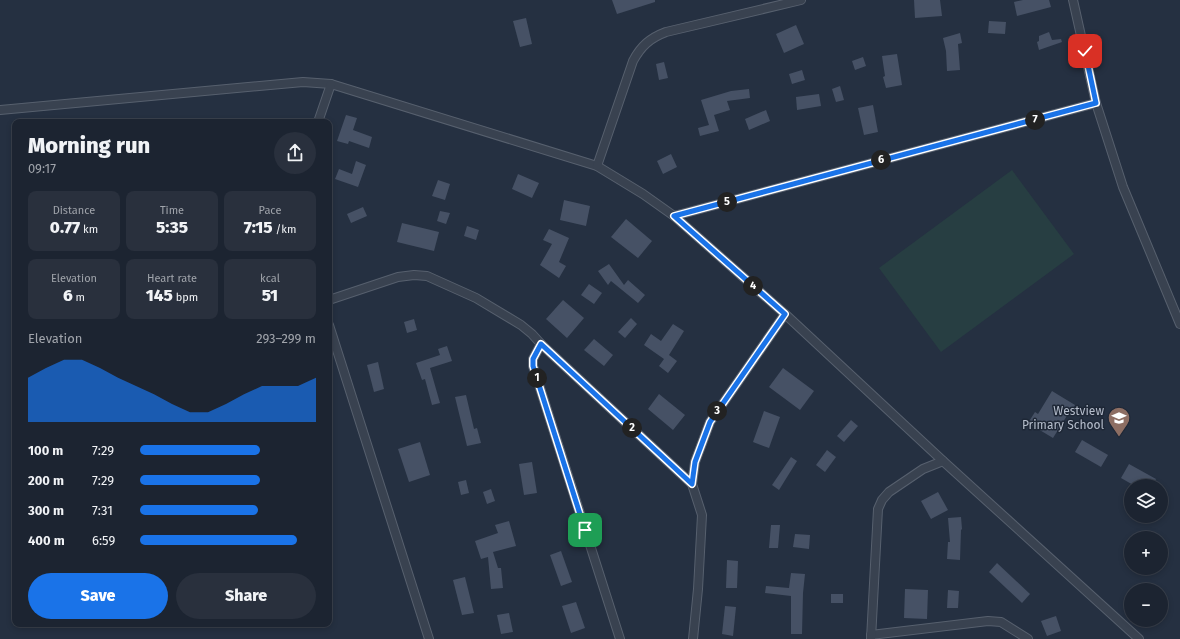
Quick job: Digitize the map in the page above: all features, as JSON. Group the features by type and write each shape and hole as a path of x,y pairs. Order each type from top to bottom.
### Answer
{"street":[{"path":"597,166 633,61 639,49 657,35 666,32 801,0"},
{"path":"1073,0 1096,103 1123,188 1180,324"},
{"path":"0,110 303,82 331,84 597,166 643,194 674,216 785,314 943,461 1139,639"},
{"path":"319,119 331,84"},
{"path":"674,216 1096,103"},
{"path":"332,299 398,277 414,275 427,276 476,298 521,325 532,334 692,484"},
{"path":"693,639 698,589 702,515 692,484 695,462 710,422 785,314"},
{"path":"332,334 429,639"},
{"path":"541,344 533,359 533,366 620,639"},
{"path":"943,461 923,469 889,492 882,500 878,509 871,637 988,621 1001,622 1028,639"}],"green space":[{"path":"1012,170 1074,254 941,352 879,268"}],"building":[{"path":"612,0 655,0 655,2 617,14"},
{"path":"914,0 940,0 942,16 915,18"},
{"path":"1023,0 1049,0 1051,7 1017,16 1014,2"},
{"path":"526,18 532,44 520,47 513,21"},
{"path":"989,21 1006,22 1005,34 988,33"},
{"path":"796,25 804,44 784,53 776,34"},
{"path":"1049,32 1052,40 1061,39 1062,42 1039,50 1037,42 1039,41 1039,36"},
{"path":"960,33 962,43 958,44 960,70 947,71 946,51 943,38"},
{"path":"897,54 902,85 886,88 883,77 885,76 882,56"},
{"path":"863,57 866,66 855,70 852,61"},
{"path":"664,62 668,78 659,80 656,64"},
{"path":"802,70 805,80 792,84 789,74"},
{"path":"840,86 844,100 836,102 832,89"},
{"path":"749,89 750,98 727,101 730,110 714,115 719,131 700,136 698,128 709,125 701,100 731,91"},
{"path":"819,94 821,106 797,110 796,97"},
{"path":"873,105 878,132 864,135 858,108"},
{"path":"766,110 770,121 749,130 745,119"},
{"path":"346,115 357,118 353,130 372,137 369,148 349,141 348,144 337,141"},
{"path":"671,154 677,167 663,174 657,161"},
{"path":"356,161 366,165 358,187 335,179 339,169 352,174"},
{"path":"518,174 539,183 532,198 512,189"},
{"path":"438,180 450,184 445,200 432,196"},
{"path":"564,200 590,206 586,226 560,220"},
{"path":"363,207 367,216 351,223 347,214"},
{"path":"440,211 450,213 446,224 437,221"},
{"path":"626,219 652,241 638,258 611,237"},
{"path":"402,223 439,232 434,251 397,242"},
{"path":"467,226 479,230 476,240 464,236"},
{"path":"549,229 569,238 559,262 566,266 559,278 540,265 552,244 543,240"},
{"path":"609,264 624,285 628,280 645,295 638,303 611,281 608,285 598,271"},
{"path":"589,284 602,293 594,304 581,295"},
{"path":"563,300 584,318 567,338 546,319"},
{"path":"631,318 637,324 625,338 618,332"},
{"path":"414,319 417,330 407,333 404,322"},
{"path":"673,324 684,331 669,355 677,361 668,373 659,366 664,359 644,345 651,334 661,341"},
{"path":"594,339 613,355 604,366 584,350"},
{"path":"447,346 452,361 430,368 440,403 432,405 425,379 422,380 416,363 440,355 438,349"},
{"path":"378,362 384,389 374,392 367,365"},
{"path":"783,368 814,391 800,410 769,387"},
{"path":"1052,391 1075,405 1053,438 1028,423 1035,412 1038,414"},
{"path":"659,394 685,415 673,430 648,409"},
{"path":"466,395 474,429 477,428 481,443 467,446 455,397"},
{"path":"764,411 780,417 769,448 753,442"},
{"path":"851,420 858,426 844,442 837,436"},
{"path":"1082,440 1108,455 1101,467 1075,452"},
{"path":"420,442 430,475 409,482 398,449"},
{"path":"827,450 836,457 825,472 816,465"},
{"path":"791,457 797,461 779,490 772,485"},
{"path":"532,462 537,493 524,495 519,464"},
{"path":"1129,464 1156,479 1124,480 1121,478"},
{"path":"466,480 469,493 461,495 458,482"},
{"path":"491,489 495,501 487,504 483,492"},
{"path":"938,492 948,510 931,519 921,501"},
{"path":"961,517 962,529 960,560 947,559 948,542 950,542 948,518"},
{"path":"509,521 516,546 493,552 498,568 501,568 503,588 491,589 488,557 481,559 475,541 498,533 495,525"},
{"path":"771,525 780,525 778,548 769,548"},
{"path":"795,534 810,535 809,549 793,547"},
{"path":"561,551 572,582 561,586 550,555"},
{"path":"727,560 738,561 737,588 726,588"},
{"path":"997,563 1030,594 1022,603 989,572"},
{"path":"791,573 805,574 802,634 791,634 791,596 765,593 766,586 789,588"},
{"path":"465,577 474,613 462,615 453,580"},
{"path":"905,589 928,590 927,619 904,618"},
{"path":"948,590 959,591 958,608 947,608"},
{"path":"831,594 843,594 843,603 831,603"},
{"path":"576,602 585,628 571,633 562,606"},
{"path":"725,606 736,607 733,636 722,634"},
{"path":"509,613 513,632 501,634 497,615"},
{"path":"1056,616 1061,631 1047,636 1041,621"}],"place":[{"name":"Westview Primary School","path":"1119,438"}],"route":[{"path":"585,530 533,366 533,359 541,344 692,484 695,462 710,422 785,314 674,216 694,212 859,166 1096,103 1085,51"}]}
